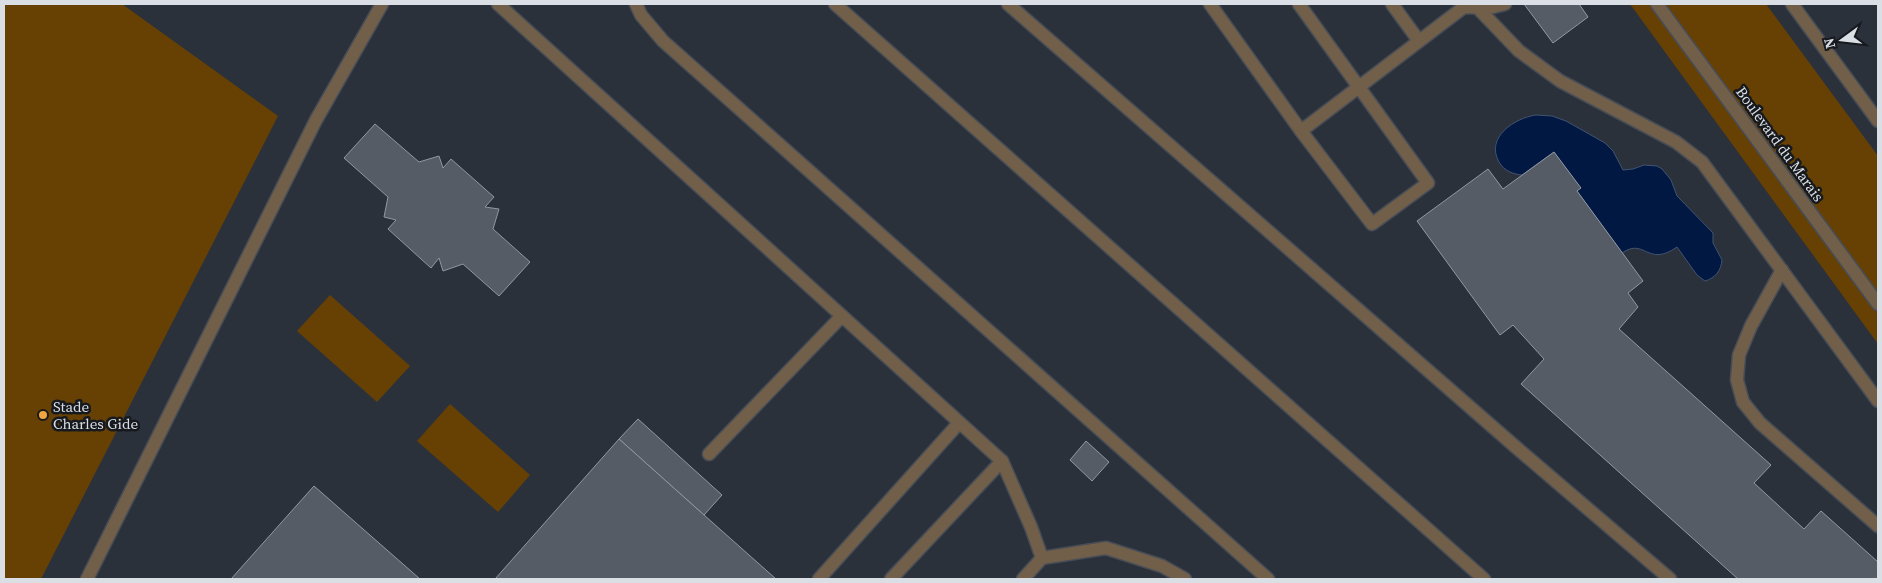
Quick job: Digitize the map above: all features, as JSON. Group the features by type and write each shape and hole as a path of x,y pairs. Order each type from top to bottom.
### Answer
{"street":[{"path":"88,579 316,120 382,4"},
{"path":"498,4 1002,461 1031,526 1042,558"},
{"path":"636,4 641,15 663,41 1268,579"},
{"path":"835,4 1484,579"},
{"path":"1008,4 1670,579"},
{"path":"1210,4 1301,131 1372,224 1428,183 1299,4"},
{"path":"1392,4 1419,41"},
{"path":"1301,131 1469,5 1489,8 1505,4"},
{"name":"Boulevard du Marais","path":"1656,4 1878,304"},
{"path":"1792,4 1878,121"},
{"path":"1469,5 1519,51 1560,81 1676,142 1702,162 1878,401"},
{"path":"1782,270 1750,326 1739,355 1737,380 1743,402 1760,424 1878,526"},
{"path":"709,454 842,316"},
{"path":"819,579 959,422"},
{"path":"891,579 1002,461"},
{"path":"1023,579 1042,558 1106,548 1162,566 1185,579"}],"shaded area":[{"path":"4,4 122,4 278,116 41,579 4,579"},
{"path":"1630,4 1766,4 1878,156 1878,344"},
{"path":"330,295 410,366 377,402 297,331"},
{"path":"450,404 530,475 498,512 417,441"}],"water":[{"path":"1536,115 1552,116 1566,121 1605,143 1613,151 1623,170 1644,165 1657,166 1662,169 1671,180 1677,196 1713,233 1713,243 1722,260 1717,274 1705,281 1697,275 1677,247 1659,255 1636,248 1622,253 1577,191 1580,188 1554,152 1522,175 1512,173 1503,168 1496,153 1499,137 1504,130 1519,120"}],"building":[{"path":"1524,4 1579,4 1588,17 1553,43"},
{"path":"375,124 419,162 439,156 443,168 451,159 494,197 485,207 499,209 493,229 530,262 499,296 463,264 443,271 439,258 431,268 388,229 396,220 384,217 388,197 344,158"},
{"path":"1554,152 1581,188 1577,191 1643,281 1628,293 1638,307 1619,329 1771,465 1754,483 1804,529 1821,511 1878,562 1878,579 1738,579 1521,384 1544,359 1513,325 1500,335 1417,221 1488,169 1503,189"},
{"path":"638,419 722,495 704,515 619,439"},
{"path":"619,439 704,515 776,579 495,579"},
{"path":"1086,441 1109,462 1092,481 1070,460"},
{"path":"314,486 420,579 231,579"}],"place":[{"name":"Stade Charles Gide","path":"43,415"}]}
